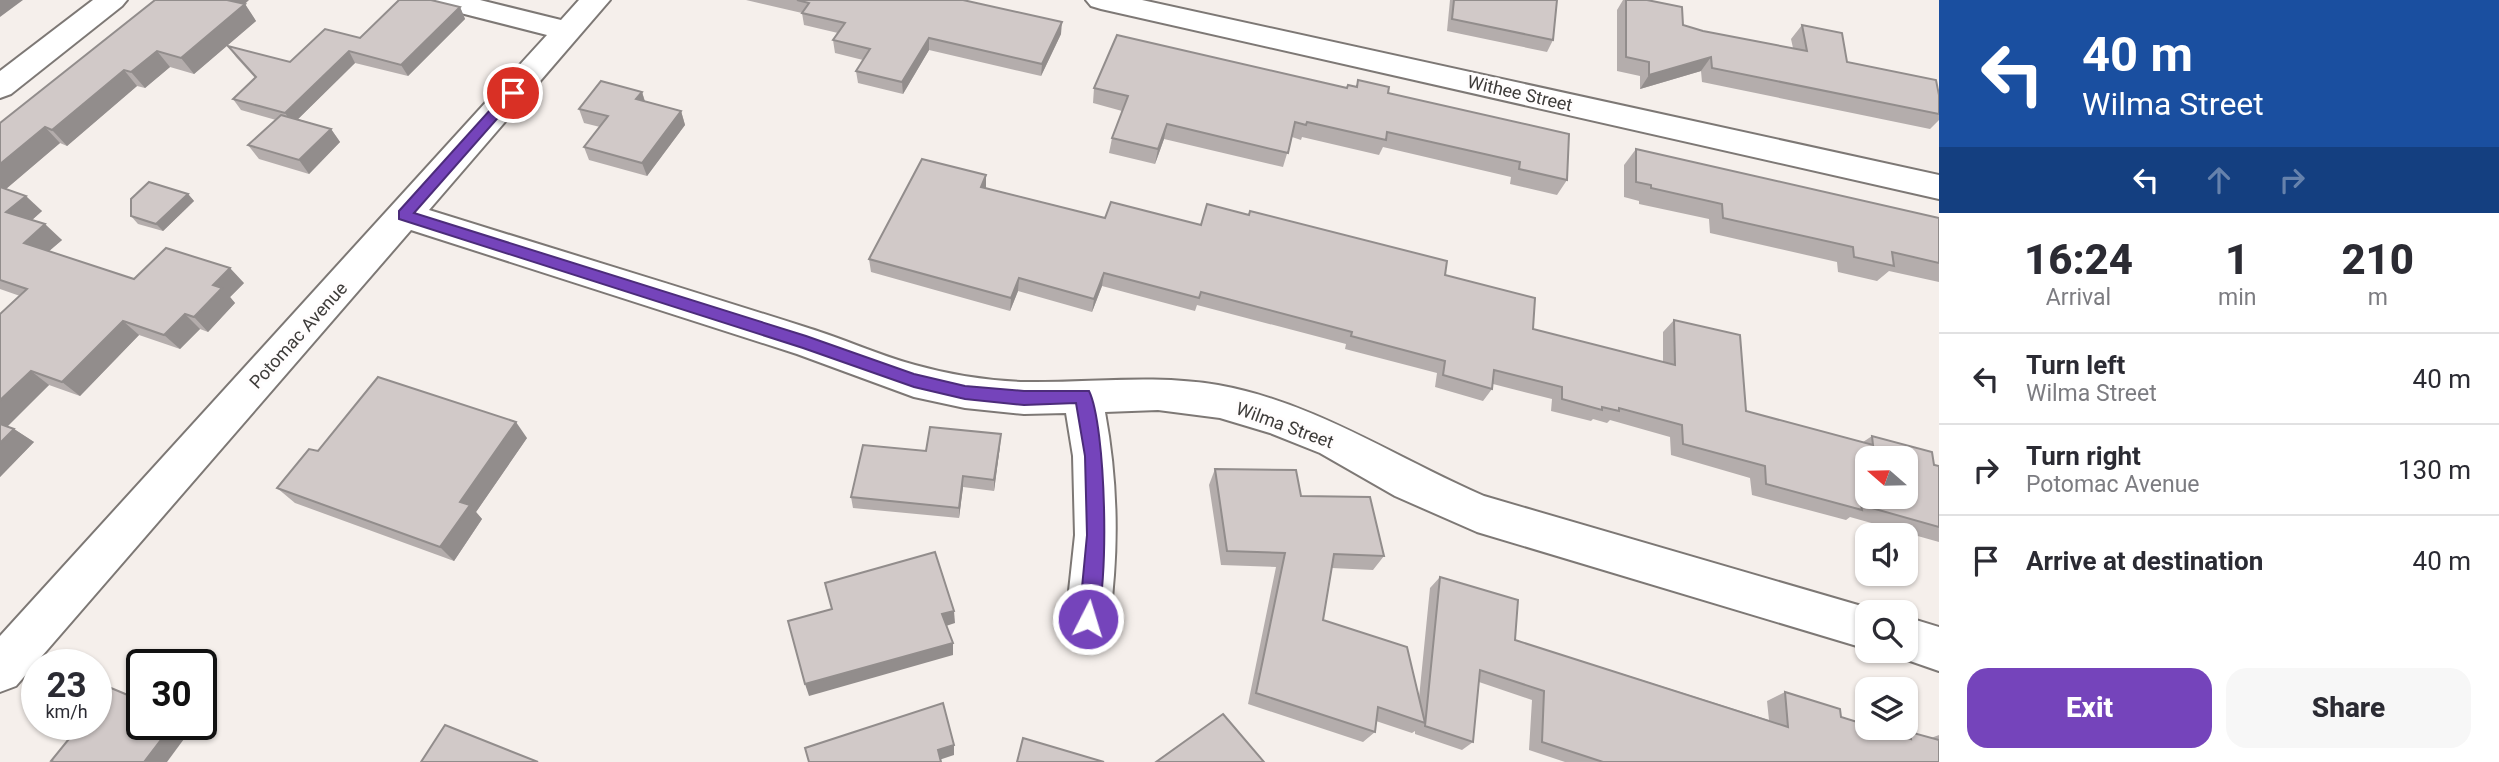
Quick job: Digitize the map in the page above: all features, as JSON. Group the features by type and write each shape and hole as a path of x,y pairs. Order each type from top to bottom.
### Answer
{"street":[{"path":"0,87 112,0"},
{"path":"443,0 567,32"},
{"name":"Potomac Avenue","path":"0,670 595,0"},
{"name":"Withee Street","path":"1101,0 1939,187"},
{"name":"Wilma Street","path":"404,215 806,342 914,381 965,392 1024,398 1158,394 1220,402 1278,418 1334,441 1410,483 1477,513 1855,624"},
{"path":"1083,396 1093,456 1096,535 1088,619"},
{"path":"1918,643 1939,649"}],"building":[{"path":"155,0 227,0 245,4 181,58 157,51 131,72 124,70 52,130 45,127 0,164 0,123"},
{"path":"399,0 431,0 460,7 401,65 349,51 285,113 233,99 256,77 228,46 290,62 325,29 360,38"},
{"path":"797,0 963,0 1062,22 1042,64 929,38 902,82 856,71 870,49 833,40 845,23 802,13 809,3"},
{"path":"1454,0 1557,0 1553,40 1452,19"},
{"path":"1626,0 1647,0 1682,7 1683,25 1703,31 1807,51 1802,25 1842,33 1847,62 1936,80 1939,114 1712,68 1711,57 1649,75 1649,62 1626,57"},
{"path":"1117,35 1347,88 1348,85 1357,87 1358,80 1389,87 1388,93 1569,134 1567,180 1519,169 1520,162 1387,132 1386,140 1307,122 1306,125 1295,122 1288,153 1167,124 1158,149 1112,138 1128,96 1094,88"},
{"path":"601,81 642,92 636,99 681,111 642,163 584,147 608,116 579,109"},
{"path":"281,115 331,129 299,160 248,145"},
{"path":"1636,149 1939,218 1939,263 1892,252 1894,266 1854,257 1853,247 1723,218 1722,204 1636,182"},
{"path":"922,159 986,175 981,187 1105,218 1111,202 1201,225 1207,204 1249,215 1250,211 1447,261 1445,275 1535,298 1533,329 1675,365 1674,320 1740,335 1746,411 1873,445 1872,436 1910,446 1855,446 1855,508 1766,484 1765,466 1683,444 1682,425 1619,408 1619,411 1602,407 1602,410 1562,399 1562,387 1494,370 1492,389 1443,375 1445,361 1351,336 1352,332 1201,292 1199,298 1104,273 1094,299 1019,278 1011,298 869,259"},
{"path":"149,182 188,194 156,224 131,216 131,199"},
{"path":"0,187 26,196 6,212 45,224 24,243 134,279 166,248 230,268 213,285 222,288 194,317 185,314 164,335 123,321 62,382 31,371 0,400 0,314 27,289 0,280"},
{"path":"378,377 516,422 460,502 470,505 440,547 277,488 309,449 318,451"},
{"path":"0,424 14,429 0,443"},
{"path":"930,427 1001,434 994,480 963,476 959,508 851,497 863,445 926,451"},
{"path":"1918,448 1932,452 1934,465 1939,466 1939,527 1875,509 1918,509"},
{"path":"1215,469 1296,470 1301,496 1370,497 1384,556 1334,554 1323,620 1407,647 1425,723 1378,707 1375,732 1256,693 1285,553 1227,551"},
{"path":"935,552 954,611 942,614 953,643 805,684 788,621 832,609 825,583"},
{"path":"1440,577 1518,600 1515,640 1788,727 1785,692 1840,709 1841,717 1855,721 1855,740 1918,740 1918,734 1939,740 1939,762 1603,762 1542,742 1544,691 1480,670 1473,742 1425,726"},
{"path":"112,688 126,694 126,740 161,740 144,762 51,761 68,740 112,740"},
{"path":"943,703 954,745 938,750 941,762 809,762 805,748"},
{"path":"1223,714 1264,762 1156,762"},
{"path":"445,725 538,762 421,762"},
{"path":"1023,738 1104,762 1017,762"}],"route":[{"path":"513,93 404,215 806,342 914,381 965,392 1024,398 1083,396 1093,456 1096,535 1088,619"}]}
